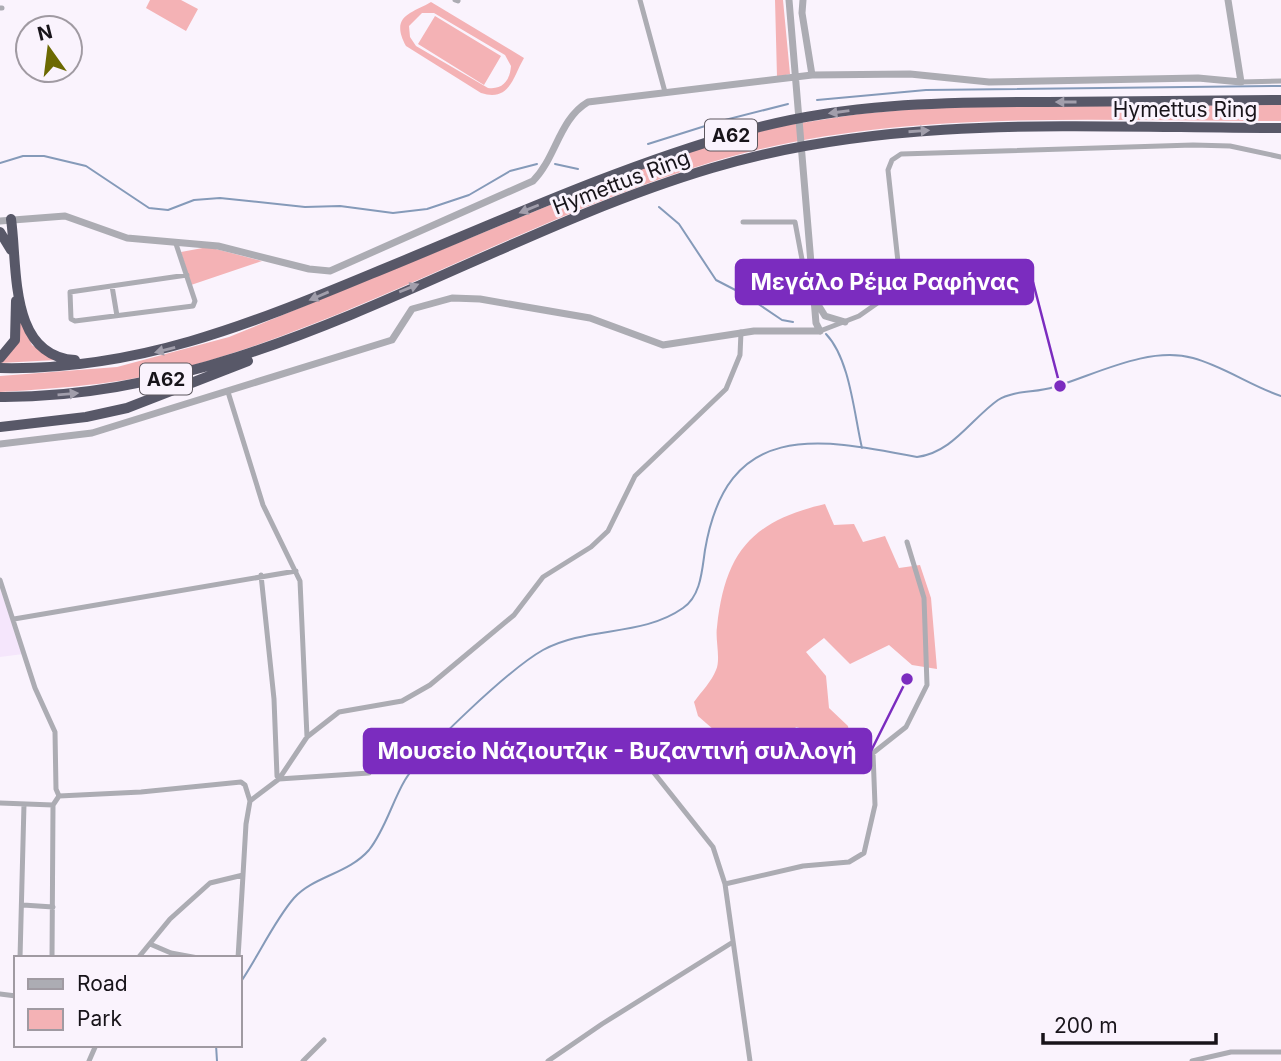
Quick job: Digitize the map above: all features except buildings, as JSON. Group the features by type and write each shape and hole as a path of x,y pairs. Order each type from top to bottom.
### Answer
{"highway":[{"name":"Hymettus Ring","path":"0,368 112,360 185,345 240,327 642,164 742,131 784,121 862,109 937,103 1281,100"},
{"name":"Hymettus Ring","path":"0,397 86,393 150,382 225,362 645,191 709,169 788,148 869,135 937,130 1281,128"},
{"path":"5,220 16,284 29,332 43,350 66,359 112,360"},
{"path":"0,232 10,247"},
{"path":"0,358 9,351 16,335 16,284"},
{"path":"0,427 86,417 148,402 277,348 323,324"}],"street":[{"path":"640,0 665,92"},
{"path":"789,0 804,156 811,286"},
{"path":"803,0 802,13 812,75"},
{"path":"1228,0 1241,82"},
{"path":"5,220 65,216 116,235 176,244 218,246 318,271 338,268 533,181 545,167 571,116 588,102 812,75 910,74 989,82 1198,78 1241,82 1281,81"},
{"path":"0,444 92,433 392,340 412,309 452,298 481,299 590,318 663,345 741,332 820,331 845,322 891,296 898,284 888,179 890,163 901,154 1193,145 1239,148 1281,157"},
{"path":"743,222 795,222 817,303 820,331"},
{"path":"176,244 187,275 195,301 193,306 75,321 70,317 69,292 187,275"},
{"path":"757,270 757,285 811,286"},
{"path":"113,286 117,316"},
{"path":"819,314 845,322"},
{"path":"801,333 819,314"},
{"path":"250,801 279,779 307,737 346,709 402,701 430,685 514,615 543,577 591,547 608,531 635,477 726,389 740,355 741,332"},
{"path":"228,392 252,460 263,505 296,571 302,592 307,737"},
{"path":"724,884 803,866 849,862 864,853 875,805 873,753 906,727 927,685 924,598 907,542"},
{"path":"14,618 296,571"},
{"path":"261,575 279,779"},
{"path":"0,580 35,688 55,732 58,796 53,805 51,956"},
{"path":"639,754 713,847 724,884 750,1061"},
{"path":"279,779 369,773"},
{"path":"58,796 141,792 241,782 245,785 250,801 246,824 238,956"},
{"path":"0,803 53,805"},
{"path":"20,956 24,804"},
{"path":"140,956 170,919 210,883 243,875"},
{"path":"23,905 53,907"},
{"path":"548,1061 733,942"},
{"path":"150,944 188,956"},
{"path":"303,1061 324,1040"},
{"path":"1192,1061 1231,1052 1281,1052"}],"shaded area":[{"path":"0,589 16,632 23,654 0,657"}],"green space":[{"path":"150,0 181,0 198,9 186,31 146,8"},
{"path":"775,0 783,0 790,74 777,77"},
{"path":"431,2 524,58 504,91 491,95 481,93 406,46 401,36 402,21 405,16","holes":["422,13 434,13 505,55 511,66 509,76 502,86 488,88 416,46 410,37 409,26"]},
{"path":"435,16 501,56 484,85 418,44"},
{"path":"1281,105 1281,121 994,121 923,125 781,144 712,162 646,184 327,318 263,343 197,364 124,380 0,392 0,376 117,367 229,337 633,171 707,145 782,126 859,114 938,107"},
{"path":"208,247 262,261 191,285 181,252"},
{"path":"20,318 32,345 56,360 0,363"},
{"path":"825,504 834,525 854,524 863,542 885,536 899,568 920,565 931,598 937,669 912,665 889,645 850,664 824,638 806,652 826,676 829,708 848,726 850,740 833,746 820,734 796,727 779,752 741,764 727,760 714,730 698,716 694,702 712,678 717,665 717,627 727,579 735,560 761,531 778,520"}],"waterway":[{"path":"817,100 926,90 1281,86"},
{"path":"648,144 788,104"},
{"path":"0,163 23,156 44,156 86,166 149,208 168,210 194,200 220,198 305,207 340,206 393,213 427,209 469,195 510,171 537,164"},
{"path":"555,164 578,169"},
{"path":"659,207 679,224 716,280 745,295 782,320 793,322"},
{"path":"826,334 846,372 862,448"},
{"path":"242,980 294,898 311,885 351,865 369,850 415,766 490,691 529,659 560,642 650,623 667,617 689,603 700,582 716,508 733,478 755,459 781,448 811,444 844,445 917,457 929,454 951,442 1004,397 1047,389 1141,358 1176,355 1193,358 1281,396"},
{"path":"216,1047 217,1061"}],"place":[{"name":"Μεγάλο Ρέμα Ραφήνας","path":"1060,386"},
{"name":"Μουσείο Νάζιουτζικ - Βυζαντινή συλλογή","path":"907,679"}]}
